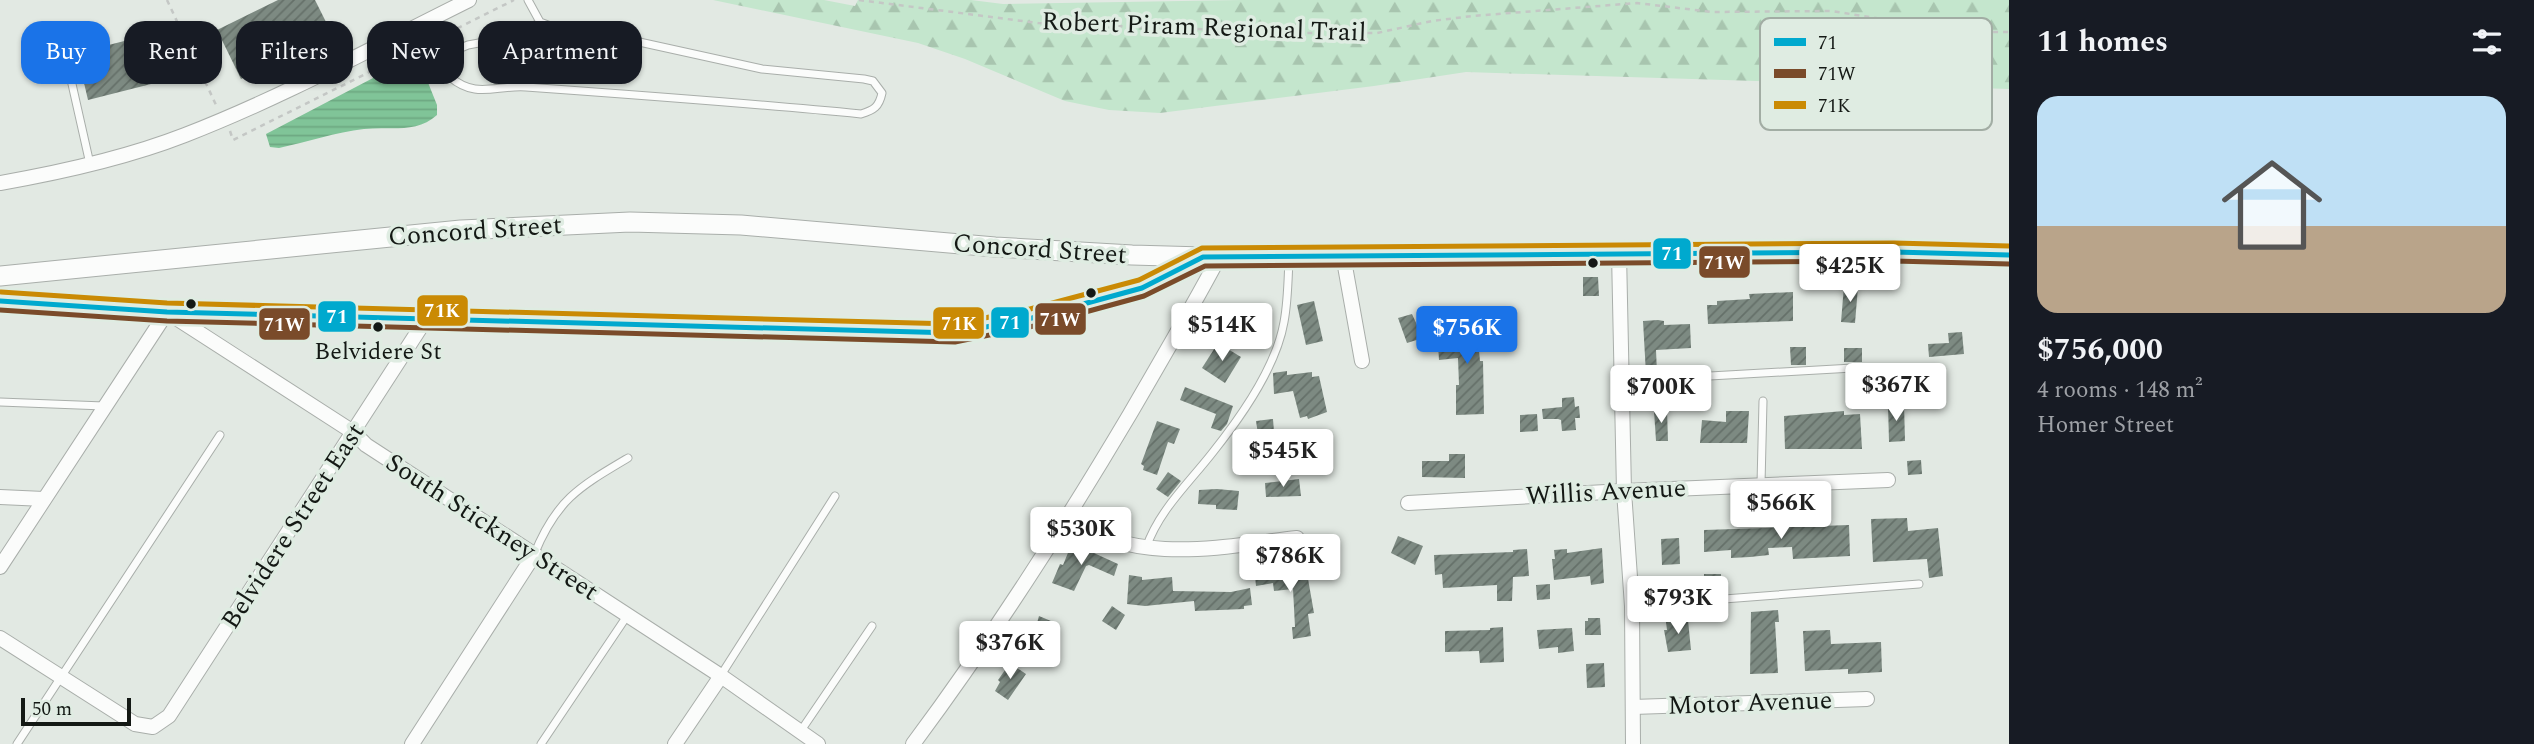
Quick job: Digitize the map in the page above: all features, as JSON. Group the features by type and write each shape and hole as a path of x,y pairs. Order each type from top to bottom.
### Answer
{"main road":[{"name":"Concord Street","path":"0,276 461,230 630,222 741,225 995,247 1121,255 1211,257"},
{"path":"1211,257 1894,252 2009,255"}],"street":[{"path":"0,183 90,165 152,147 227,118 469,0"},
{"path":"1619,253 1624,491 1632,606 1633,744"},
{"path":"1343,255 1362,361"},
{"path":"914,744 982,648 1068,518 1195,303 1211,257"},
{"name":"Concord Street","path":"0,301 167,312 955,333 1032,318 1143,288 1211,257"},
{"path":"0,567 167,312"},
{"name":"South Stickney Street","path":"167,312 354,432 366,445 721,676 818,744"},
{"name":"Belvidere Street East","path":"62,677 135,724 153,727 169,716 426,319"},
{"name":"Willis Avenue","path":"1408,503 1888,480"},
{"path":"0,497 44,499"},
{"path":"1068,518 1086,530 1110,540 1146,548 1206,549 1297,538"},
{"path":"412,744 534,555"},
{"path":"0,638 62,677"},
{"path":"675,744 721,676"},
{"name":"Motor Avenue","path":"1633,707 1867,699"}],"lane":[{"path":"528,0 539,21"},
{"path":"540,22 553,27 612,36 762,69 864,79 873,82 882,93 880,103 875,109 861,114 694,98 517,87 471,91 450,77 446,62 451,52 468,45 517,36 540,22"},
{"path":"72,84 90,165"},
{"path":"1146,548 1152,531 1165,511 1214,450 1259,387 1284,324 1289,256"},
{"path":"1621,381 1853,368"},
{"path":"1761,484 1763,401"},
{"path":"0,402 104,406"},
{"path":"18,744 220,435"},
{"path":"534,555 544,530 562,503 588,481 628,458"},
{"path":"721,676 835,496"},
{"path":"1632,606 1919,584"},
{"path":"541,744 627,615"},
{"path":"800,732 873,626"}],"path":[{"path":"167,0 217,107"},
{"path":"233,139 514,0"},
{"name":"Robert Piram Regional Trail","path":"859,0 1038,23 1291,33 1377,33 1432,21 1637,3 1712,12 1831,11 1876,18"}],"green space":[{"path":"713,0 824,0 855,6 858,0 971,0 1003,4 1242,0 2009,0 2009,89 1992,88 1992,18 1760,18 1760,81 1466,72 1160,113 1109,110 1065,101 965,59 918,43"}],"shaded area":[{"path":"367,81 367,84 429,84 437,105 437,115 412,127 353,130 279,148 270,147 266,134"}],"building":[{"path":"278,0 315,0 326,21 236,21 236,69 222,40 222,28"},
{"path":"124,41 124,84 151,84 88,100 84,84 110,84 110,45"},
{"path":"1583,277 1598,277 1599,296 1583,296"},
{"path":"1844,286 1858,287 1855,323 1841,322"},
{"path":"1793,292 1793,321 1708,324 1707,305 1717,305 1717,301 1750,299 1749,294"},
{"path":"1314,301 1323,341 1306,345 1297,305"},
{"path":"1462,309 1475,309 1480,361 1483,361 1484,414 1456,415 1458,358 1439,360 1438,345 1461,343 1459,321 1462,320"},
{"path":"1412,314 1423,338 1407,343 1398,318"},
{"path":"1246,318 1247,330 1253,329 1253,341 1234,343 1233,319"},
{"path":"1643,321 1664,321 1664,325 1690,324 1691,348 1656,350 1657,373 1646,374"},
{"path":"1962,332 1964,354 1929,357 1928,344 1949,343 1948,333"},
{"path":"1218,343 1241,357 1225,383 1202,368"},
{"path":"1790,347 1806,347 1806,365 1791,365"},
{"path":"1844,348 1862,348 1862,362 1844,362"},
{"path":"1287,371 1287,375 1312,372 1312,377 1319,376 1327,412 1308,419 1307,416 1300,418 1293,391 1274,394 1273,373"},
{"path":"1185,387 1233,406 1227,424 1221,431 1211,428 1216,414 1180,400"},
{"path":"1574,397 1575,407 1579,406 1580,418 1575,418 1576,430 1562,431 1561,420 1543,419 1542,409 1562,407 1562,398"},
{"path":"1888,404 1904,404 1905,441 1889,442"},
{"path":"1654,410 1667,410 1668,441 1656,441"},
{"path":"1726,411 1749,411 1747,443 1700,443 1702,420 1726,422"},
{"path":"1844,411 1844,415 1860,414 1862,449 1785,449 1784,416"},
{"path":"1537,414 1538,431 1520,432 1520,415"},
{"path":"1273,419 1274,432 1258,434 1256,421"},
{"path":"1157,421 1180,429 1174,444 1168,442 1157,475 1143,470 1144,466 1141,464"},
{"path":"1449,454 1465,454 1465,478 1422,477 1422,461 1449,461"},
{"path":"1921,460 1922,474 1908,475 1907,461"},
{"path":"1168,472 1181,481 1168,497 1156,489"},
{"path":"1299,479 1301,496 1266,497 1265,483"},
{"path":"1199,490 1239,491 1237,510 1216,509 1216,505 1198,504"},
{"path":"1907,518 1908,531 1938,528 1943,576 1929,578 1927,559 1873,562 1871,519"},
{"path":"1849,525 1850,556 1793,559 1792,547 1768,548 1769,555 1750,557 1731,558 1731,550 1704,552 1704,530"},
{"path":"1398,536 1423,546 1415,565 1391,553"},
{"path":"1679,538 1680,564 1662,565 1661,539"},
{"path":"1072,543 1118,564 1114,576 1089,565 1074,591 1052,583"},
{"path":"1602,548 1604,583 1591,585 1590,576 1554,580 1554,550 1567,549 1567,553"},
{"path":"1527,549 1529,576 1513,577 1512,601 1497,601 1497,585 1443,588 1442,574 1435,575 1434,555"},
{"path":"1283,562 1285,577 1307,573 1314,613 1308,614 1311,636 1293,639 1293,589 1274,591 1273,583 1256,586 1254,566"},
{"path":"1704,574 1721,574 1721,589 1704,590"},
{"path":"1129,575 1142,577 1142,580 1172,577 1173,591 1231,592 1250,588 1252,605 1244,606 1244,609 1195,611 1194,601 1145,606 1127,604"},
{"path":"1550,584 1550,599 1537,600 1536,585"},
{"path":"1112,606 1125,615 1116,630 1102,621"},
{"path":"1778,610 1779,622 1775,622 1778,673 1750,674 1751,612"},
{"path":"1039,616 1058,624 1048,650 1031,644"},
{"path":"1588,618 1600,618 1601,635 1585,635 1585,621 1588,621"},
{"path":"1688,620 1691,650 1668,652 1664,630 1667,630 1666,622"},
{"path":"1503,627 1504,662 1480,663 1479,651 1445,652 1445,631"},
{"path":"1572,628 1574,651 1558,653 1558,647 1539,649 1537,630"},
{"path":"1830,630 1831,644 1881,642 1882,672 1848,674 1848,669 1805,671 1803,631"},
{"path":"1010,663 1026,674 1008,700 995,691 1000,682 998,680"},
{"path":"1604,663 1605,687 1587,688 1586,664"}],"transit line":[{"name":"71K","path":"1,292 167,303 954,324 1030,309 1139,280 1202,248 1894,243 2009,246"},
{"name":"71","path":"0,301 167,312 955,333 1032,318 1142,288 1203,257 1894,252 2009,255"},
{"name":"71W","path":"0,310 167,321 955,342 1034,326 1144,296 1205,266 1894,261 2009,264"}],"place":[{"name":"Belvidere St","path":"378,327"}]}
